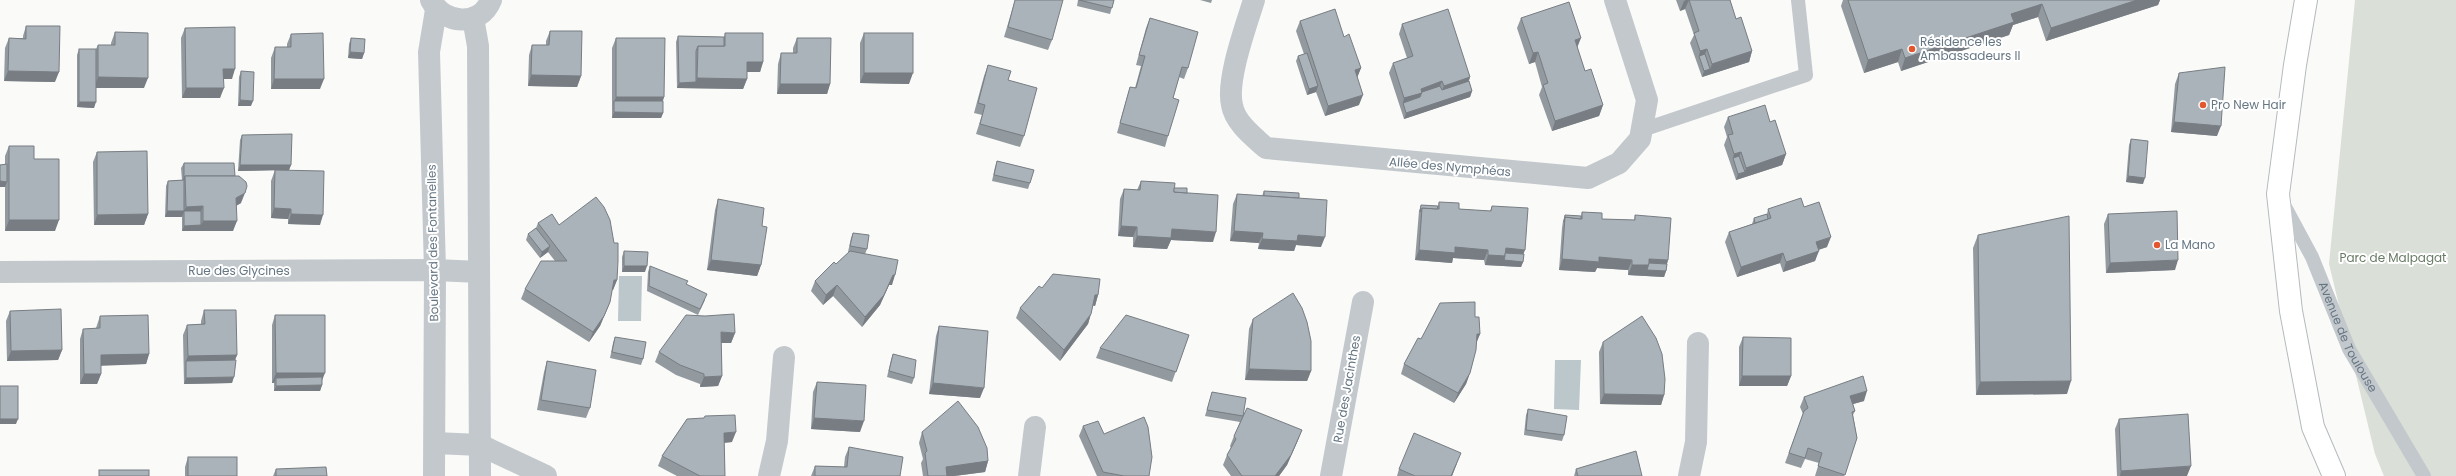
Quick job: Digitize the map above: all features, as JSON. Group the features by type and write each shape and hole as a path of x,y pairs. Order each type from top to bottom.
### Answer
{"main road":[{"path":"2306,0 2294,65 2278,194 2291,312 2312,419 2334,476"}],"street":[{"path":"480,476 478,46 473,18 482,12 491,0"},
{"name":"Allée des Nymphéas","path":"1254,0 1233,75 1232,106 1246,130 1266,148 1588,178 1619,163 1640,139 1647,100 1615,0"},
{"name":"Boulevard des Fontanelles","path":"434,5 447,17 460,21 473,18"},
{"name":"Boulevard des Fontanelles","path":"434,5 429,52 435,270 434,476"},
{"name":"Rue des Glycines","path":"0,272 435,270 479,272"},
{"name":"Rue des Jacinthes","path":"1331,476 1363,302"},
{"path":"1689,476 1696,442 1698,343"},
{"path":"769,476 777,441 784,357"},
{"path":"1029,476 1035,427"},
{"path":"435,443 480,445 546,476"}],"lane":[{"path":"1642,130 1806,75 1798,0"},
{"name":"Avenue de Toulouse","path":"2278,194 2312,257 2349,349 2424,476"}],"green space":[{"name":"Parc de Malpagat","path":"2355,0 2456,0 2456,476 2384,476 2375,454 2329,264"}],"shaded area":[{"path":"619,276 642,276 641,321 618,321"},
{"path":"1555,360 1581,360 1579,410 1554,409"}],"building":[{"path":"1015,0 1063,0 1052,40 1008,27"},
{"path":"1079,0 1114,0 1112,8"},
{"path":"1689,0 1730,0 1736,19 1741,17 1752,51 1712,64 1707,49 1700,51 1694,33 1699,31"},
{"name":"Résidence les Ambassadeurs II","path":"1848,0 2137,0 2051,28 2042,4 2011,14 2014,22 1905,58 1902,49 1868,60"},
{"path":"1569,2 1581,38 1575,40 1585,71 1591,69 1603,105 1555,121 1543,85 1548,83 1538,52 1533,53 1521,18"},
{"path":"1335,9 1344,37 1349,34 1361,68 1355,70 1363,95 1328,106 1300,21"},
{"path":"1448,9 1470,77 1444,86 1442,81 1421,89 1422,93 1404,98 1393,63 1413,56 1402,24"},
{"path":"1150,18 1198,32 1188,68 1182,67 1173,98 1179,100 1168,136 1120,123 1130,87 1136,88 1145,56 1139,55"},
{"path":"26,26 60,26 59,72 8,71 9,38 26,39"},
{"path":"235,27 235,69 223,69 224,88 186,88 185,28"},
{"path":"550,31 582,31 581,76 531,75 532,45 549,45"},
{"path":"115,32 148,33 148,78 98,77 98,45 115,45"},
{"path":"323,33 324,79 274,79 275,47 291,47 291,34"},
{"path":"725,33 763,33 763,62 747,62 747,79 697,78 698,46 725,46"},
{"path":"864,33 913,33 913,73 864,73"},
{"path":"678,36 724,37 724,46 698,46 696,51 696,82 679,83"},
{"path":"351,38 365,39 364,53 350,52"},
{"path":"616,38 665,38 664,97 616,97"},
{"path":"797,38 831,38 830,84 780,84 781,53 797,53"},
{"path":"79,49 96,49 96,102 79,102"},
{"path":"1307,53 1318,86 1309,89 1298,56"},
{"path":"1705,54 1710,69 1704,71 1699,56"},
{"path":"988,65 1011,71 1008,80 1037,88 1024,136 980,124 985,105 978,103"},
{"path":"2225,67 2221,126 2174,122 2179,73"},
{"path":"241,71 254,72 253,101 240,100"},
{"path":"1469,81 1472,91 1406,113 1403,103 1420,97 1422,92 1440,86 1442,90"},
{"path":"614,101 663,101 663,113 614,112"},
{"path":"1765,105 1770,122 1775,120 1786,154 1746,168 1741,152 1734,154 1728,135 1733,134 1728,117"},
{"path":"292,134 291,165 240,165 242,135"},
{"path":"2131,139 2148,141 2145,178 2128,176"},
{"path":"9,146 34,146 34,159 59,159 59,220 9,220"},
{"path":"147,151 148,214 97,215 97,152"},
{"path":"1739,156 1745,172 1738,174 1733,158"},
{"path":"997,161 1034,170 1030,183 994,175"},
{"path":"184,163 234,163 235,176 185,176 184,180"},
{"path":"7,164 7,182 0,181 0,165"},
{"path":"275,170 324,171 323,215 291,214 291,209 274,208"},
{"path":"185,176 239,176 246,182 247,186 245,193 236,198 237,221 203,221 203,206 186,207"},
{"path":"184,180 184,211 167,211 168,181"},
{"path":"1141,181 1175,183 1174,192 1218,195 1216,232 1172,229 1171,238 1137,236 1137,227 1121,226 1124,189 1140,190"},
{"path":"1174,188 1187,188 1187,193 1174,192"},
{"path":"1264,191 1299,193 1299,198 1264,196"},
{"path":"1237,194 1327,200 1325,237 1298,235 1297,241 1262,239 1263,233 1234,231"},
{"path":"596,197 604,207 610,220 614,243 618,243 618,261 617,280 614,280 610,302 604,316 593,332 525,289 541,261 567,261 538,223 552,214 559,225"},
{"path":"1801,198 1804,207 1819,202 1831,237 1816,242 1819,251 1786,262 1783,253 1741,267 1729,232 1771,218 1768,209"},
{"path":"718,199 764,208 762,226 767,227 761,265 711,260"},
{"path":"1439,202 1459,203 1459,209 1491,211 1492,206 1528,208 1525,250 1506,248 1505,256 1488,255 1488,250 1455,247 1455,253 1419,250 1422,208 1439,209"},
{"path":"1421,205 1438,206 1437,209 1422,208 1420,212"},
{"path":"184,211 201,211 201,225 184,226"},
{"path":"2177,211 2178,260 2110,263 2108,214"},
{"path":"1582,212 1602,213 1602,219 1635,220 1635,215 1671,218 1668,260 1649,259 1649,265 1632,265 1632,260 1599,257 1599,262 1562,259 1565,217 1582,219"},
{"path":"1767,214 1768,219 1755,223 1754,218"},
{"path":"1565,215 1581,216 1581,219 1565,217 1564,222"},
{"path":"2069,216 2071,381 1980,382 1978,235"},
{"path":"536,228 550,246 542,252 528,234"},
{"path":"853,233 869,235 867,249 850,246"},
{"path":"624,251 648,252 647,266 624,266"},
{"path":"850,251 898,260 895,275 893,275 884,295 865,317 837,285 826,295 815,281 834,262 836,264"},
{"path":"1505,253 1524,254 1523,262 1504,260"},
{"path":"1649,263 1667,264 1666,271 1647,270"},
{"path":"650,266 688,281 686,284 707,294 700,309 649,286"},
{"path":"1053,274 1100,279 1098,295 1095,295 1091,314 1064,350 1020,308 1039,286 1042,288"},
{"path":"1293,293 1302,308 1307,322 1311,341 1311,371 1249,369 1253,319"},
{"path":"1475,302 1475,317 1479,317 1480,334 1477,334 1476,350 1470,373 1458,393 1404,364 1418,338 1421,339 1440,303"},
{"path":"61,309 62,350 11,351 10,311"},
{"path":"204,310 236,310 237,355 188,356 187,325 205,324"},
{"path":"734,314 735,333 721,332 722,376 704,377 704,374 680,365 659,352 686,315 705,316"},
{"path":"148,315 149,354 101,355 101,374 84,374 83,329 100,328 100,316"},
{"path":"275,315 325,315 325,373 276,373"},
{"path":"1126,315 1189,335 1176,372 1100,348"},
{"path":"1642,316 1656,338 1662,354 1665,379 1664,395 1604,394 1603,342"},
{"path":"939,326 988,331 984,388 933,383"},
{"path":"615,337 646,342 643,359 612,352"},
{"path":"1743,337 1791,338 1791,376 1742,376"},
{"path":"893,354 916,360 914,378 889,371"},
{"path":"236,360 234,377 186,378 186,361"},
{"path":"547,361 596,370 590,408 541,400"},
{"path":"1863,376 1867,391 1850,396 1855,411 1852,412 1857,438 1845,475 1818,466 1822,453 1808,448 1805,458 1789,453 1804,411 1808,408 1804,397"},
{"path":"322,377 322,385 276,386 276,378"},
{"path":"817,382 866,385 864,421 814,418"},
{"path":"0,386 18,386 18,419 0,419"},
{"path":"1212,392 1246,398 1243,416 1207,410"},
{"path":"958,401 978,427 987,448 988,461 946,467 947,476 928,476 925,453 927,451 922,432"},
{"path":"1247,408 1302,430 1291,455 1275,476 1242,476 1227,455 1236,439 1234,436"},
{"path":"1528,409 1567,416 1564,435 1526,430"},
{"path":"2188,414 2191,466 2121,471 2119,419"},
{"path":"735,415 736,432 724,433 725,476 700,476 662,456 687,419 704,418 705,416"},
{"path":"1144,417 1148,427 1152,457 1149,476 1124,476 1103,472 1083,426 1098,421 1104,434"},
{"path":"1414,433 1461,453 1451,476 1415,476 1399,469"},
{"path":"849,447 903,457 900,476 815,476 815,466 847,467"},
{"path":"1636,451 1642,476 1578,476 1576,469"},
{"path":"188,457 237,457 237,476 188,476"},
{"path":"326,467 327,476 276,476 276,469"},
{"path":"99,470 149,470 149,476 99,476"}],"place":[{"name":"Résidence les Ambassadeurs II","path":"1912,49"},
{"name":"Pro New Hair","path":"2203,105"},
{"name":"La Mano","path":"2157,245"}]}
